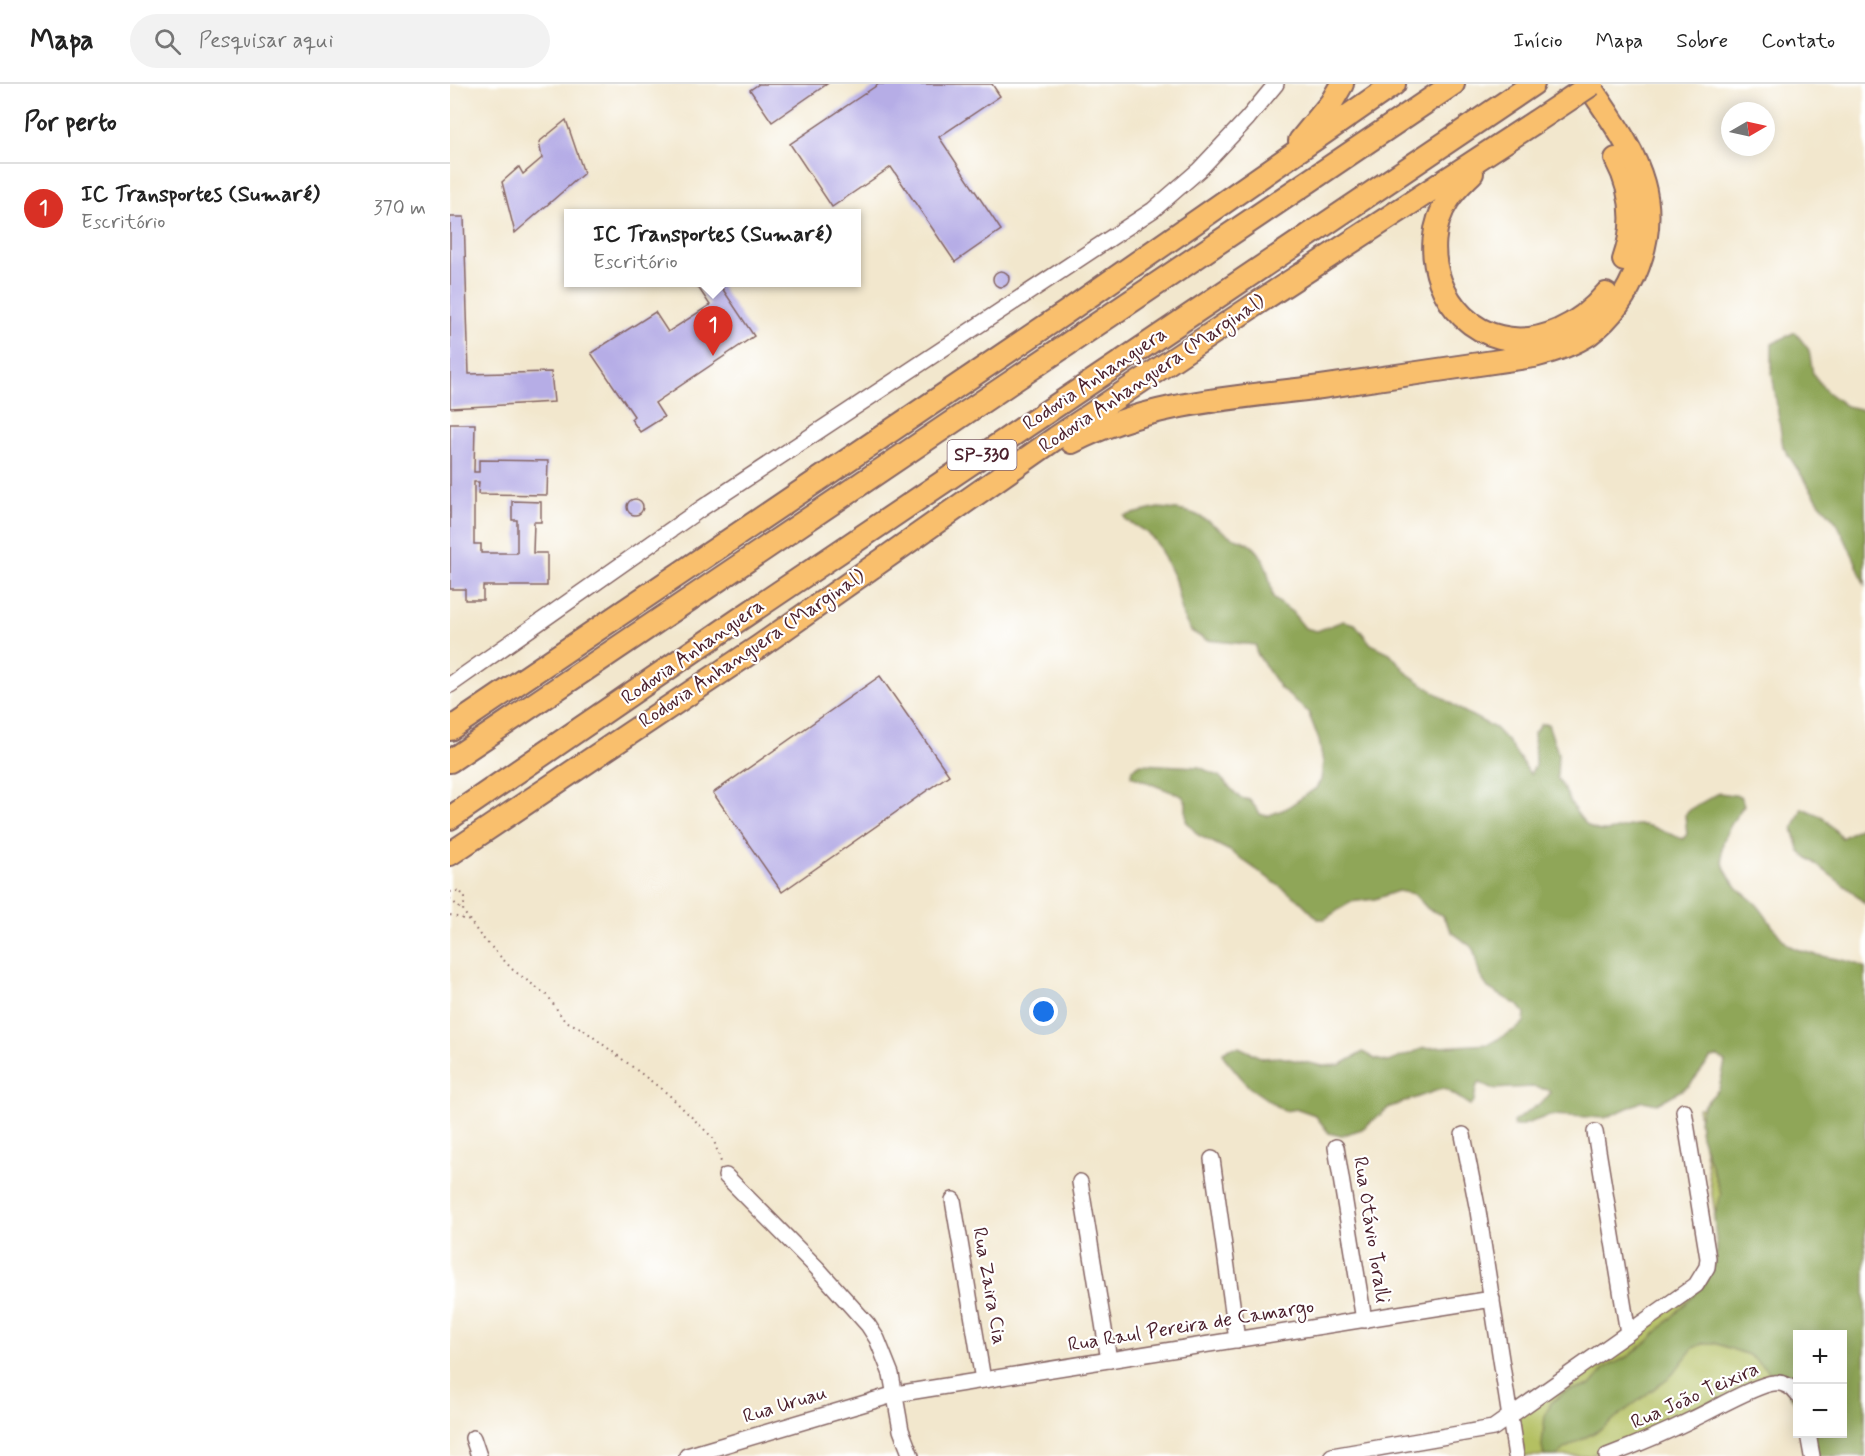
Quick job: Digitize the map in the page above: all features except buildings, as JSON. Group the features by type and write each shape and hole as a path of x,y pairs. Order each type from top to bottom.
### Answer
{"highway":[{"path":"1177,234 1294,147 1319,118 1342,84"},
{"path":"450,729 1065,314 1394,84"},
{"name":"SP-330","path":"450,761 1453,84"},
{"path":"1505,141 1447,200 1435,232 1434,261 1440,281 1450,301 1468,319 1491,334 1528,339 1557,331 1585,316 1595,306 1620,272 1631,233 1632,210 1624,176 1610,146 1569,84"},
{"path":"922,532 1051,454 1098,429 1142,414 1213,400 1322,387 1534,356 1562,348 1589,334 1610,313 1635,276 1645,243 1648,215 1647,199 1637,166 1590,84"},
{"name":"Rodovia Anhanguera (Marginal)","path":"450,854 760,646 1056,438 1590,84"},
{"name":"Rodovia Anhanguera","path":"450,818 737,621 1525,90"}],"street":[{"path":"450,685 712,502 1153,210 1199,170 1276,84"},
{"path":"1332,1456 1471,1434 1493,1428 1696,1285 1707,1267 1708,1258 1684,1111"},
{"path":"1595,1132 1628,1333"},
{"path":"1463,1135 1492,1299 1516,1456"},
{"name":"Rua Otávio Toralli","path":"1336,1147 1364,1320"},
{"path":"1212,1159 1237,1340"},
{"path":"726,1176 817,1268 878,1339 885,1355 896,1394 900,1422 911,1456"},
{"path":"1080,1182 1109,1360"},
{"name":"Rua Zaira Cia","path":"953,1200 983,1380"},
{"name":"Rua Raul Pereira de Camargo","path":"896,1394 1492,1299"},
{"name":"Rua João Teixira","path":"1607,1456 1682,1425 1759,1387 1773,1383 1784,1384 1793,1389"},
{"name":"Rua Uruau","path":"687,1456 896,1394"},
{"path":"473,1438 479,1456"},
{"path":"1809,1438 1812,1456"}],"path":[{"path":"450,892 460,891 465,898 463,911"},
{"path":"450,898 513,970 548,996 564,1020 584,1030 668,1095 713,1138 726,1176"},
{"path":"450,915 470,921"}],"green space":[{"path":"1795,332 1809,350 1813,374 1827,392 1846,406 1865,410 1865,586 1837,523 1819,502 1783,447 1772,372 1772,344"},
{"path":"1158,508 1180,510 1195,514 1229,535 1249,544 1255,548 1263,560 1269,575 1273,598 1292,612 1305,628 1317,631 1343,621 1355,624 1371,644 1390,653 1408,674 1461,710 1495,728 1509,743 1530,774 1535,766 1534,733 1541,724 1548,724 1558,753 1557,778 1579,816 1596,830 1610,831 1644,825 1683,839 1687,834 1685,815 1692,808 1719,793 1740,796 1744,805 1722,845 1723,865 1728,876 1739,890 1758,906 1790,946 1808,953 1858,964 1865,968 1865,1456 1817,1456 1812,1438 1847,1438 1847,1330 1793,1330 1793,1399 1783,1383 1749,1355 1714,1343 1704,1343 1693,1348 1672,1375 1601,1429 1564,1449 1557,1456 1544,1456 1542,1446 1545,1415 1551,1403 1564,1392 1590,1385 1605,1368 1629,1356 1648,1341 1704,1284 1712,1268 1717,1250 1714,1217 1721,1194 1701,1136 1699,1120 1703,1106 1719,1089 1725,1062 1718,1057 1711,1058 1689,1086 1657,1104 1643,1101 1605,1118 1551,1115 1514,1126 1513,1122 1546,1099 1550,1093 1549,1090 1532,1087 1491,1089 1479,1082 1474,1102 1470,1105 1447,1090 1441,1089 1390,1107 1362,1129 1341,1136 1329,1133 1315,1115 1298,1109 1284,1111 1249,1087 1224,1057 1223,1052 1239,1047 1262,1058 1280,1057 1323,1066 1340,1065 1363,1052 1375,1059 1388,1062 1424,1048 1489,1044 1518,1028 1524,1022 1525,1013 1519,1006 1488,988 1480,976 1473,948 1452,932 1442,915 1428,909 1414,894 1398,891 1375,899 1350,902 1325,919 1318,919 1299,900 1230,851 1198,835 1186,821 1186,802 1182,796 1131,776 1132,769 1141,764 1199,767 1219,776 1240,798 1250,800 1260,814 1267,816 1285,809 1316,788 1321,780 1323,763 1319,740 1308,712 1280,688 1256,652 1256,645 1206,640 1191,631 1183,617 1175,580 1158,545 1149,534 1126,520 1124,516"},
{"path":"1802,808 1823,817 1842,838 1861,827 1865,822 1865,904 1800,852 1793,829"},
{"path":"1842,1084 1865,1456 1846,1438 1847,1330 1793,1330 1793,1378 1771,1375 1638,1438 1589,1456 1524,1456 1513,1419 1723,1263 1698,1108"}],"place":[{"name":"IC Transportes (Sumaré)","path":"713,356"}]}
